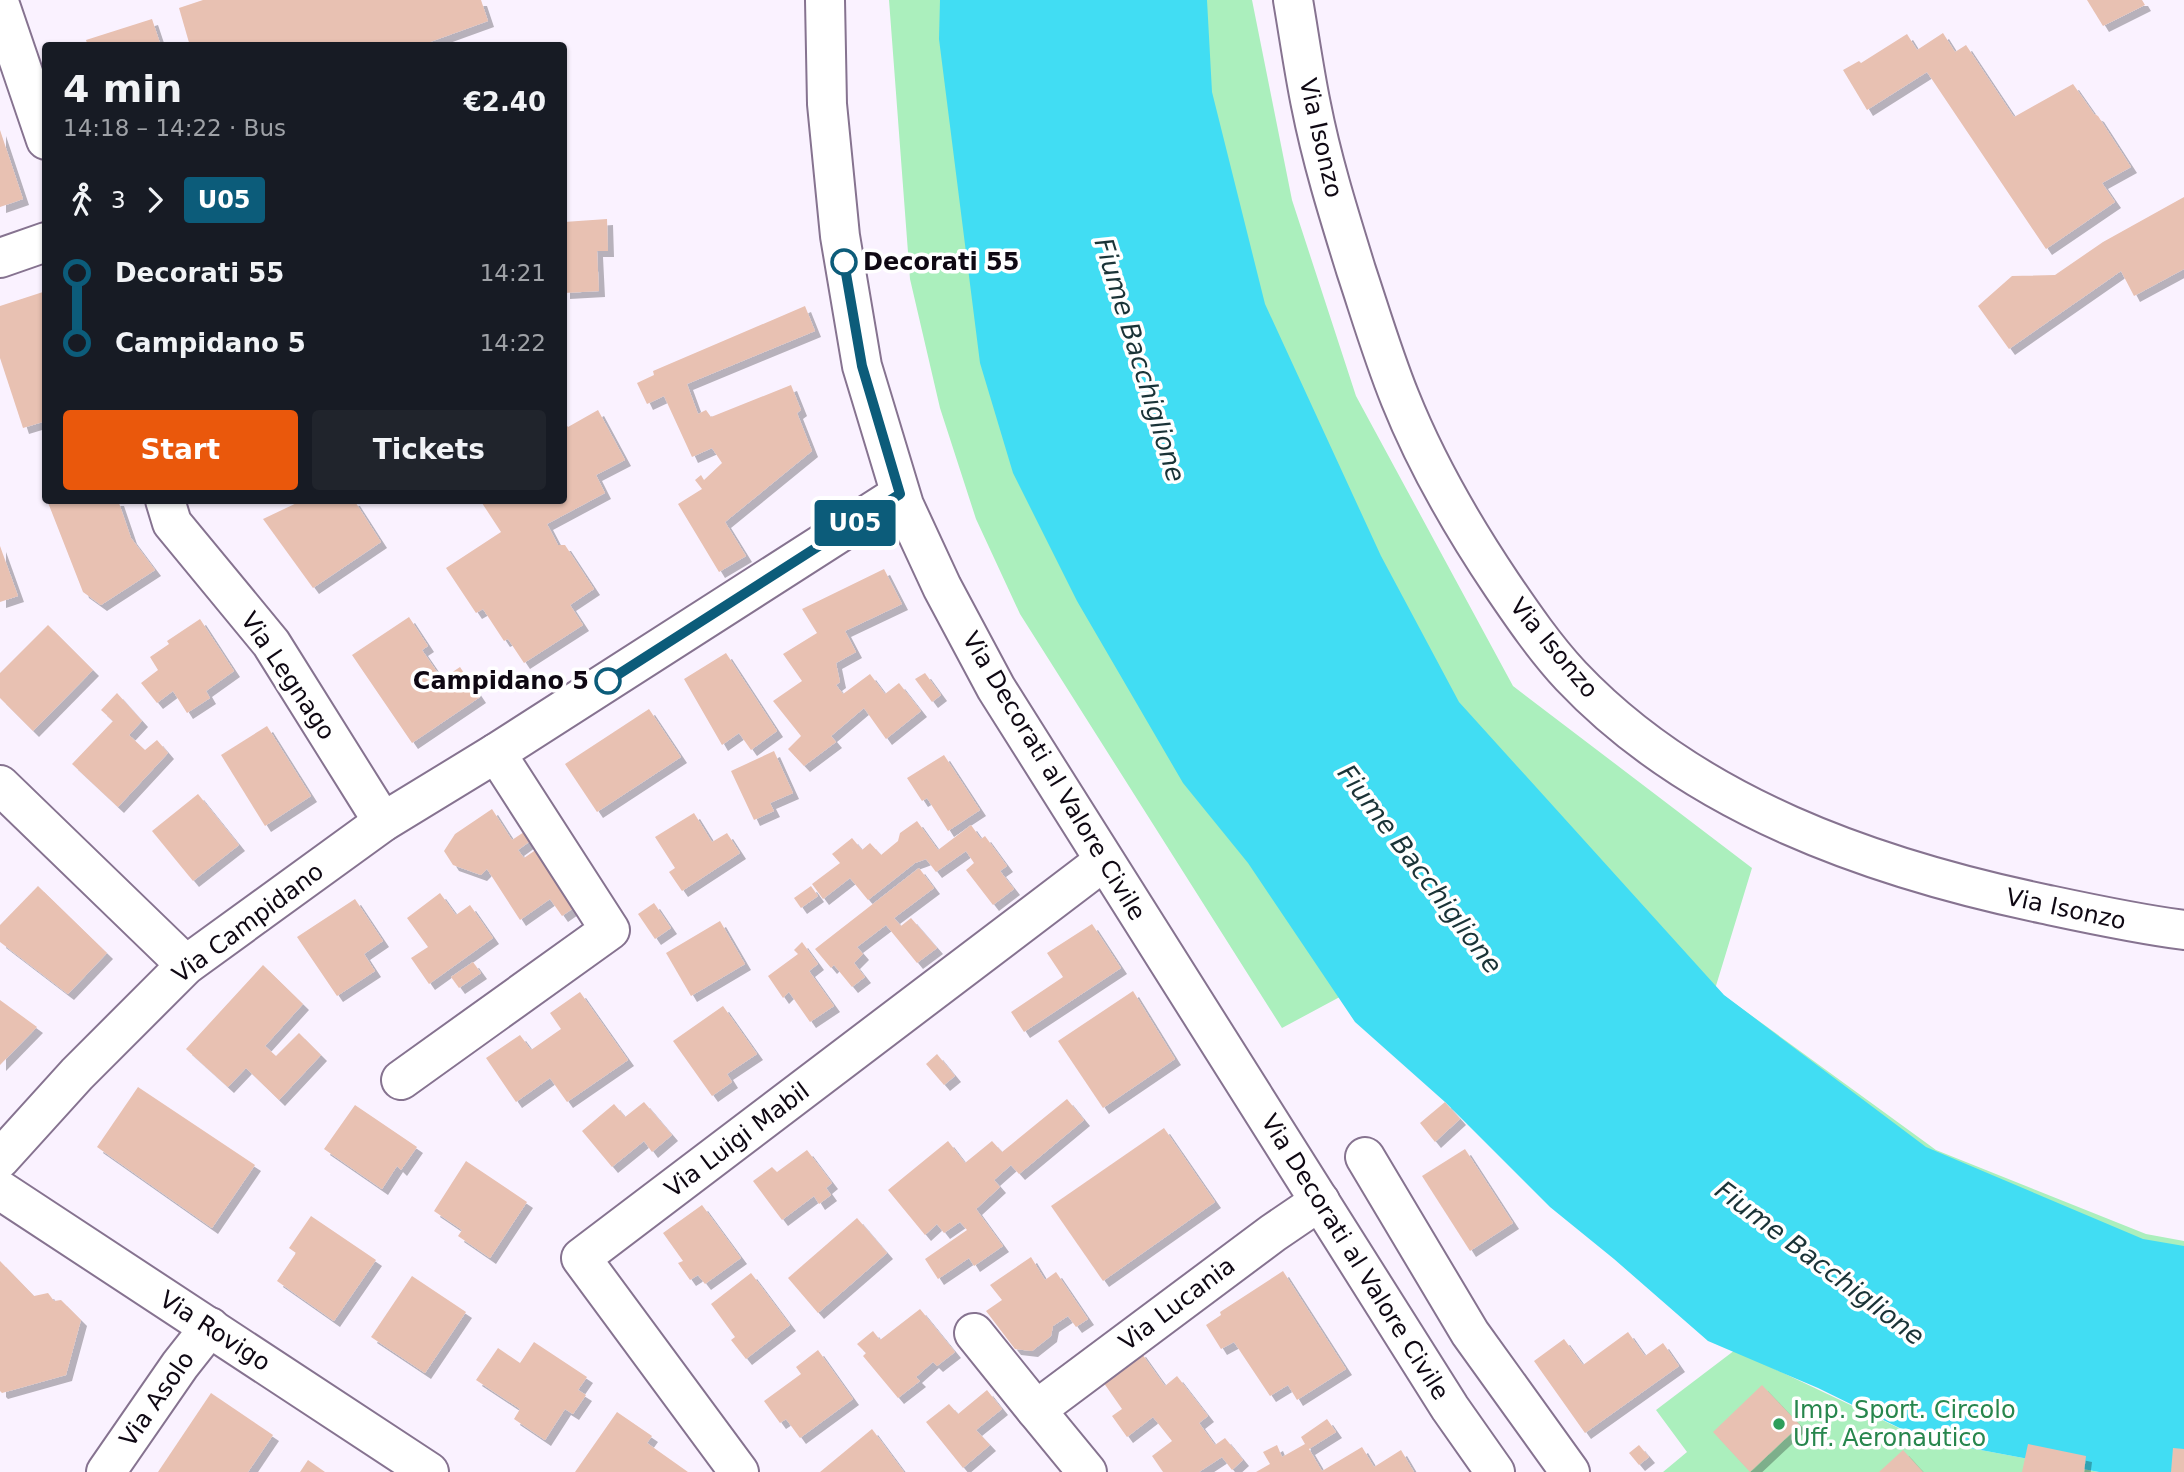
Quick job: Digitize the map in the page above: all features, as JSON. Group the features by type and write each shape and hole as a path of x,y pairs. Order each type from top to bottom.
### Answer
{"street":[{"name":"Via Decorati al Valore Civile","path":"825,0 827,104 840,236 862,366 900,494 942,587 996,688 1450,1408 1494,1472"},
{"name":"Via Isonzo","path":"1293,0 1310,105 1330,190 1400,399 1478,550 1521,613 1571,676 1620,720 1682,769 1746,805 1818,839 1973,889 2134,923 2184,930"},
{"path":"0,5 42,128"},
{"path":"0,258 42,243"},
{"name":"Via Campidano","path":"0,1159 77,1074 186,965 383,822 496,753 900,494"},
{"name":"Via Legnago","path":"166,504 172,523 271,643 383,822"},
{"path":"401,1080 610,930 496,753"},
{"path":"0,785 186,965"},
{"name":"Via Luigi Mabil","path":"739,1472 581,1258 1104,861"},
{"path":"1365,1157 1470,1333 1570,1472"},
{"name":"Via Rovigo","path":"0,1190 429,1472"},
{"name":"Via Lucania","path":"1036,1410 1320,1200"},
{"name":"Via Asolo","path":"106,1472 180,1365 210,1327"},
{"path":"974,1333 1087,1472"}],"green space":[{"path":"889,0 1252,0 1292,200 1356,396 1513,686 1752,868 1715,989 1936,1150 2146,1234 2184,1241 2184,1457 1349,992 1282,1028 1020,614 976,519 940,408 910,279"},
{"name":"Imp. Sport. Circolo Uff. Aeronautico","path":"1735,1350 1922,1439 2099,1472 1663,1472 1687,1452 1656,1410"}],"water":[{"name":"Fiume Bacchiglione","path":"940,0 1207,0 1212,92 1265,304 1381,556 1459,702 1724,995 1926,1147 2143,1239 2184,1246 2184,1472 2099,1472 1922,1439 1818,1388 1708,1341 1550,1207 1445,1102 1355,1022 1248,863 1183,783 1077,601 1013,473 980,363 939,39"}],"building":[{"path":"203,0 481,0 488,21 430,42 189,42 179,8"},
{"path":"2087,0 2142,0 2145,5 2103,26"},
{"path":"152,19 160,42 87,42 86,40"},
{"path":"1943,33 1955,52 1966,45 2014,117 2073,84 2098,116 2131,167 2102,183 2115,202 2046,249 1927,72 1867,110 1843,70 1859,61 1861,63 1907,34 1917,50"},
{"path":"0,130 23,199 0,207"},
{"path":"2184,197 2184,269 2134,296 2121,271 2009,349 1978,306 2012,276 2055,275 2103,242"},
{"path":"607,219 608,251 597,251 599,291 567,293 567,222"},
{"path":"42,292 42,422 23,428 0,358 0,306"},
{"path":"805,306 815,331 687,384 698,414 706,410 711,417 791,385 801,410 797,413 812,451 725,522 746,556 719,572 678,504 702,489 695,480 701,475 704,480 722,463 712,448 692,457 664,396 647,404 637,383 654,375 653,371"},
{"path":"598,410 625,460 596,475 605,493 547,524 558,545 565,545 594,589 570,605 583,625 524,663 508,639 504,641 483,609 476,613 446,568 501,532 483,504 567,504 568,427"},
{"path":"49,504 119,504 131,538 155,570 101,605 83,592"},
{"path":"295,504 357,504 381,542 313,588 263,519"},
{"path":"0,546 18,596 0,602"},
{"path":"884,569 902,604 845,631 856,652 836,663 840,682 836,685 843,694 870,674 885,694 899,683 921,711 886,739 864,708 831,736 836,742 804,766 788,749 801,736 773,701 802,681 783,654 817,633 802,609"},
{"path":"409,617 428,646 422,650 442,679 460,667 480,697 412,743 352,655"},
{"path":"200,619 234,671 206,691 210,698 187,713 173,691 157,703 141,683 158,670 150,657 169,644 167,641"},
{"path":"48,625 93,670 33,731 0,698 0,673"},
{"path":"726,653 777,731 751,750 739,733 722,745 684,679"},
{"path":"925,673 941,695 932,702 915,679"},
{"path":"117,693 142,721 129,735 145,750 157,740 168,753 118,807 72,764 113,721 101,710"},
{"path":"649,709 681,757 597,812 565,764"},
{"path":"267,726 311,796 265,826 221,755"},
{"path":"774,751 793,793 770,803 774,811 754,820 731,771"},
{"path":"944,755 980,810 948,831 927,798 922,801 907,778"},
{"path":"198,794 239,845 193,881 152,831"},
{"path":"492,809 512,840 524,832 529,842 518,850 524,858 537,849 575,907 562,916 550,899 520,920 487,869 481,875 453,865 444,851 455,834"},
{"path":"694,813 712,842 727,833 740,853 682,891 669,872 675,868 655,837"},
{"path":"917,821 938,850 971,825 981,839 985,836 1007,866 1000,871 1014,889 993,905 966,870 974,863 966,851 936,872 926,859 915,863 868,900 850,878 823,899 812,884 840,863 832,854 852,838 862,850 870,843 881,855 898,841 900,833"},
{"path":"919,868 934,888 894,918 901,926 911,918 937,948 917,963 886,925 857,947 863,954 854,963 865,977 852,987 834,965 831,968 815,949"},
{"path":"38,886 107,953 68,994 0,942 0,925"},
{"path":"811,886 818,896 801,908 794,898"},
{"path":"440,893 456,915 470,905 493,938 429,984 411,958 428,947 407,918"},
{"path":"355,899 383,941 364,954 375,971 337,996 297,937"},
{"path":"654,903 671,928 655,939 638,914"},
{"path":"720,921 745,964 691,996 666,953"},
{"path":"1092,924 1121,968 1024,1032 1011,1012 1063,977 1047,953"},
{"path":"802,942 818,964 809,971 834,1006 810,1022 789,992 783,998 768,976 798,954 794,950"},
{"path":"473,962 481,973 459,988 451,977"},
{"path":"263,965 303,1004 265,1046 276,1056 299,1033 321,1055 279,1100 246,1068 228,1087 186,1049"},
{"path":"1133,991 1175,1059 1103,1108 1058,1041"},
{"path":"580,992 628,1060 567,1102 550,1078 516,1102 486,1058 520,1035 531,1050 561,1029 550,1013"},
{"path":"0,1000 37,1027 0,1065"},
{"path":"723,1006 757,1054 727,1074 732,1082 712,1096 673,1041"},
{"path":"937,1054 955,1076 944,1085 926,1064"},
{"path":"138,1087 255,1165 212,1228 97,1147"},
{"path":"1067,1099 1084,1120 1019,1174 1011,1165 994,1180 1000,1187 976,1209 1003,1246 974,1266 969,1258 938,1279 925,1259 967,1230 960,1222 944,1233 937,1224 925,1235 888,1190 948,1141 965,1163 992,1141 1002,1152"},
{"path":"644,1102 672,1135 652,1152 644,1141 612,1167 582,1131 614,1104 625,1117"},
{"path":"1445,1102 1460,1119 1435,1142 1420,1123"},
{"path":"355,1105 417,1147 401,1170 397,1166 382,1189 324,1149"},
{"path":"1164,1128 1215,1202 1103,1281 1051,1206"},
{"path":"1465,1149 1513,1223 1470,1251 1422,1176"},
{"path":"807,1150 832,1183 826,1188 831,1195 819,1204 814,1196 782,1220 753,1181 772,1167 777,1172"},
{"path":"466,1161 527,1202 490,1258 458,1236 462,1230 434,1211"},
{"path":"702,1205 741,1258 705,1284 698,1275 690,1280 678,1263 683,1261 663,1233"},
{"path":"311,1216 376,1260 334,1321 277,1281 296,1253 289,1248"},
{"path":"857,1218 887,1253 818,1313 788,1278"},
{"path":"1031,1257 1045,1280 1056,1272 1088,1319 1076,1327 1068,1316 1053,1326 1051,1336 1032,1351 1015,1349 986,1311 1002,1300 990,1285"},
{"path":"0,1261 34,1296 48,1293 54,1301 61,1300 81,1320 66,1375 2,1393 0,1391"},
{"path":"1283,1271 1346,1369 1297,1400 1288,1385 1270,1396 1234,1342 1221,1349 1206,1325 1221,1315 1220,1312"},
{"path":"751,1273 790,1325 746,1359 731,1340 735,1337 711,1304"},
{"path":"412,1276 466,1312 425,1373 371,1337"},
{"path":"920,1309 955,1352 937,1366 933,1362 916,1377 920,1381 898,1398 863,1356 866,1353 857,1344 873,1331 880,1340"},
{"path":"1628,1332 1645,1356 1663,1343 1679,1366 1585,1433 1534,1361 1564,1339 1583,1365"},
{"path":"534,1342 587,1377 578,1390 586,1395 573,1414 565,1409 545,1440 514,1419 520,1409 476,1380 498,1348 520,1363"},
{"path":"818,1350 853,1399 800,1438 786,1419 780,1423 764,1401 801,1374 796,1367"},
{"path":"1140,1351 1165,1386 1177,1376 1208,1416 1199,1423 1215,1445 1225,1438 1243,1460 1232,1470 1222,1457 1199,1472 1163,1472 1152,1456 1172,1441 1153,1417 1127,1437 1112,1416 1122,1409 1101,1379"},
{"path":"1762,1385 1800,1425 1750,1472 1713,1432"},
{"path":"987,1390 1002,1409 976,1430 990,1445 963,1468 926,1422 949,1404 958,1414"},
{"path":"211,1393 273,1435 248,1472 158,1472"},
{"path":"617,1412 652,1436 647,1443 688,1472 575,1472"},
{"path":"1327,1419 1336,1432 1309,1449 1322,1471 1362,1447 1374,1467 1401,1450 1414,1472 1256,1472 1270,1464 1263,1452 1277,1445 1282,1457 1305,1444 1301,1437"},
{"path":"872,1429 904,1472 820,1472"},
{"path":"2028,1444 2086,1456 2084,1472 2022,1472"},
{"path":"1639,1445 1649,1457 1639,1465 1629,1453"},
{"path":"2173,1448 2184,1449 2184,1472 2171,1472"},
{"path":"1903,1450 1923,1472 1879,1472"},
{"path":"308,1460 325,1472 300,1472"}],"bus line":[{"name":"U05","path":"608,681 900,494 862,366 844,262"}],"place":[{"name":"Decorati 55","path":"844,262"},
{"name":"Campidano 5","path":"608,681"},
{"name":"Imp. Sport. Circolo Uff. Aeronautico","path":"1779,1424"}]}
